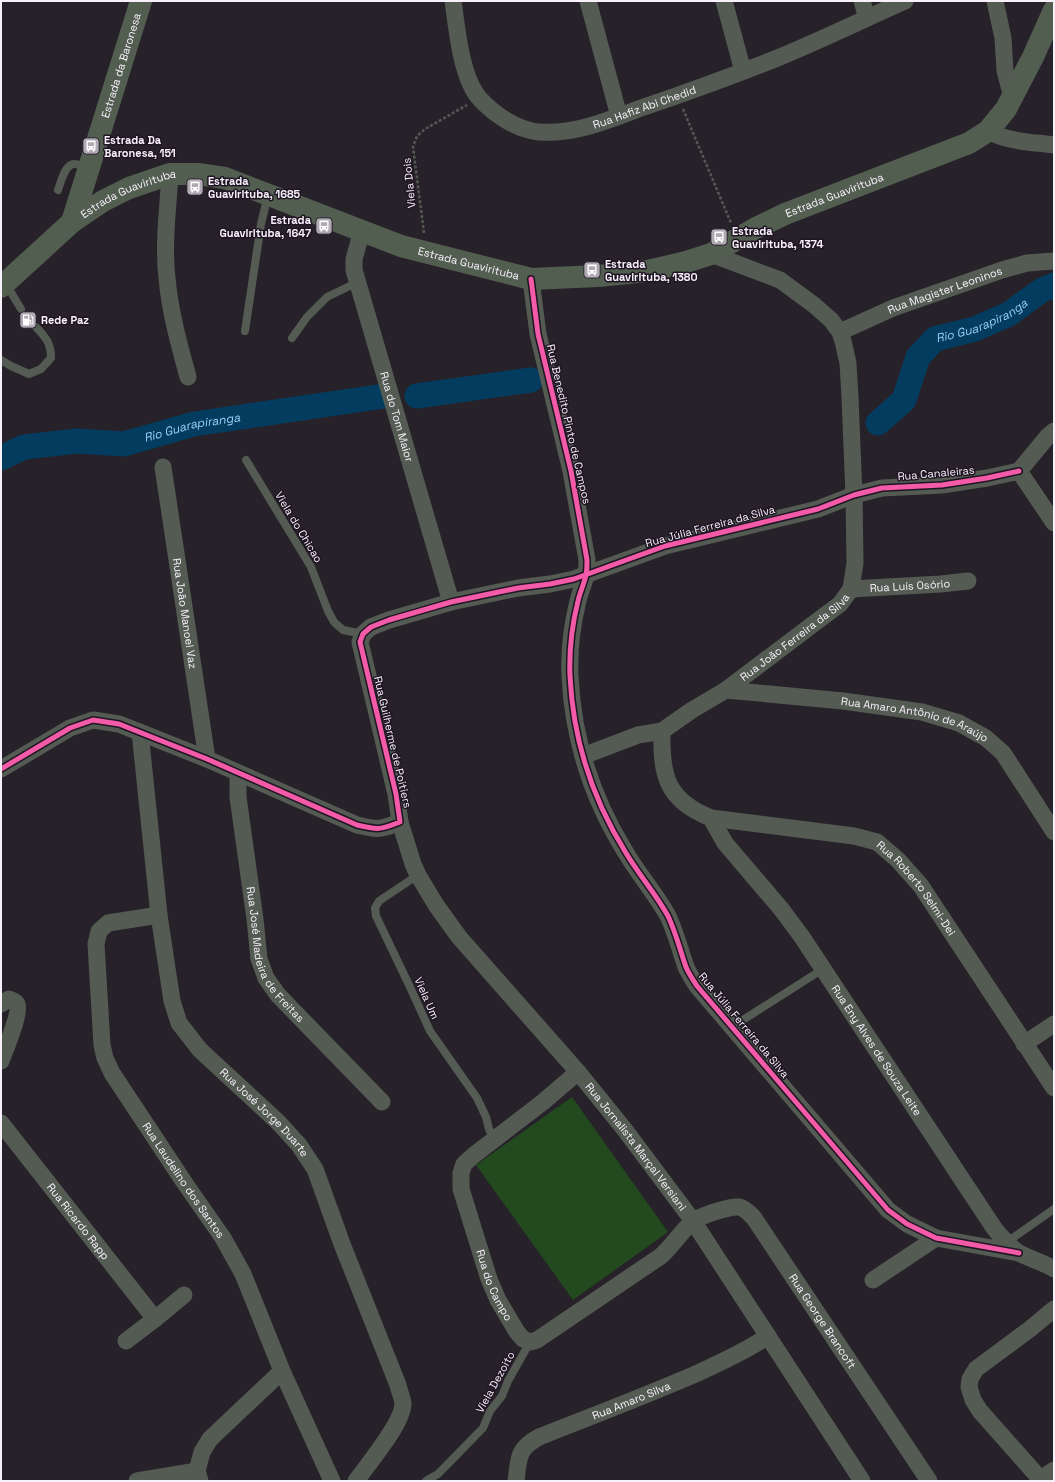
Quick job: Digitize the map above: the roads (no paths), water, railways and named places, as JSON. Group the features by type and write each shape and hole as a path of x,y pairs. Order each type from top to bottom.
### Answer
{"street":[{"name":"Estrada da Baronesa","path":"72,222 141,1"},
{"name":"Rua Hafiz Abi Chedid","path":"452,1 465,73 470,86 479,99 495,113 514,125 538,132 562,133 585,128 678,96 776,59 905,1"},
{"path":"588,1 619,116"},
{"path":"724,1 743,71"},
{"path":"862,1 867,18"},
{"path":"993,3 1003,38 1015,63 1025,72"},
{"name":"Estrada Guavirituba","path":"3,285 72,222 103,202 129,188 170,174 198,174 224,178 401,246 531,279 592,277 648,271 686,262 711,254 736,239 785,214 969,143 988,131 1006,109 1054,10"},
{"path":"1003,38 1005,71 1012,97"},
{"path":"988,131 994,135 1024,142 1054,145"},
{"path":"170,174 165,245 167,278 173,321 188,377"},
{"name":"Rua do Tom Maior","path":"362,231 354,259 354,270 451,602"},
{"name":"Rua João Ferreira da Silva","path":"583,756 638,735 662,731 692,710 726,690 840,604 851,589 854,563 854,495 848,363 840,332 831,320 814,305 780,280 711,254"},
{"name":"Rua Magister Leoninos","path":"840,332 893,308 1002,270 1027,263 1054,261"},
{"name":"Rua Benedito Pinto de Campos","path":"531,279 538,334 571,472 581,522 587,560 586,574"},
{"path":"1054,431 1048,436 1020,471 1054,523"},
{"name":"Rua João Manoel Vaz","path":"163,467 207,759"},
{"name":"Rua Canaleiras","path":"854,495 882,488 942,485 1020,471"},
{"name":"Rua Júlia Ferreira da Silva","path":"854,495 818,509 665,546 586,574 579,594 575,614 570,675 573,712 583,756 593,787 606,818 627,854 655,894 668,917 687,969 697,986 888,1210 907,1224 936,1238 1013,1248"},
{"path":"363,634 371,627 389,620 451,602 518,588 550,584 586,574"},
{"name":"Rua Luís Osório","path":"851,589 968,581"},
{"name":"Rua Guilherme de Poitiers","path":"1,769 70,728 93,720 119,724 207,759 357,825 372,829 383,829 400,822 396,794 362,654 360,642 363,634"},
{"name":"Rua Amaro Antônio de Araújo","path":"726,690 843,701 922,712 959,722 986,738 1003,753 1054,832"},
{"name":"Rua Roberto Selmi-Dei","path":"662,731 664,771 670,788 681,801 698,812 711,818 854,836 877,842 898,860 921,886 1054,1088"},
{"name":"Rua José Jorge Duarte","path":"140,732 159,916 172,1001 179,1022 200,1050 284,1128 299,1145 315,1169 342,1244 398,1385 403,1403 401,1416 393,1430 356,1481"},
{"name":"Rua José Madeira de Freitas","path":"238,773 238,797 259,959 266,978 278,995 382,1102"},
{"name":"Rua Eny Alves de Souza Leite","path":"711,818 726,843 782,910 823,969 994,1228 1013,1248 1054,1269"},
{"name":"Rua Jornalista Marçal Versiani","path":"400,822 408,851 418,875 436,905 459,937 578,1072 625,1130 693,1221 862,1481"},
{"name":"Rua Laudelino dos Santos","path":"159,916 108,923 99,932 96,944 102,1045 105,1058 112,1073 142,1119 223,1238 243,1274 282,1371 332,1481"},
{"path":"1,1004 9,999 14,1000 17,1004 18,1013 1,1061"},
{"path":"1024,1044 1054,1024"},
{"name":"Rua do Campo","path":"530,1342 523,1339 517,1332 498,1300 489,1279 461,1189 461,1173 464,1164 543,1102 578,1072"},
{"name":"Rua Ricardo Rapp","path":"1,1123 155,1319"},
{"name":"Rua George Brancoft","path":"693,1221 725,1208 739,1207 746,1210 754,1218 929,1481"},
{"path":"530,1342 537,1340 661,1256 670,1248 693,1221"},
{"path":"873,1280 936,1238"},
{"path":"126,1341 184,1295"},
{"path":"1046,1477 980,1411 973,1400 969,1387 970,1379 976,1370 1054,1309"},
{"name":"Rua Amaro Silva","path":"516,1481 518,1459 522,1450 528,1443 538,1437 656,1391 760,1342 768,1336"},
{"path":"137,1481 199,1476 202,1452 210,1439 282,1371"}],"lane":[{"path":"58,190 66,169 70,165 75,163 89,168"},
{"path":"245,332 261,224 269,195"},
{"path":"292,338 307,317 326,297 358,282"},
{"path":"3,285 21,308"},
{"path":"1,360 29,374 41,370 51,358 51,348 44,335 36,327"},
{"name":"Viela do Chicao","path":"246,460 311,566 328,611 334,622 343,630 363,634"},
{"name":"Viela Um","path":"418,875 378,901 375,908 376,916 430,1031 477,1098 484,1112 494,1140"},
{"path":"732,1027 823,969"},
{"path":"1013,1248 1054,1209"},
{"name":"Viela Dezoito","path":"426,1481 438,1474 483,1428 490,1411 502,1396 508,1380 530,1342"}],"waterway":[{"name":"Rio Guarapiranga","path":"878,423 904,400 918,357 935,339 975,329 1009,314 1042,290 1054,285"},
{"name":"Rio Guarapiranga","path":"417,396 531,380"},
{"name":"Rio Guarapiranga","path":"1,458 24,447 77,441 124,444 194,424 384,396"}],"place":[{"name":"Estrada Da Baronesa, 151","path":"91,146"},
{"name":"Estrada Guavirituba, 1685","path":"195,187"},
{"name":"Estrada Guavirituba, 1647","path":"324,226"},
{"name":"Estrada Guavirituba, 1374","path":"719,237"},
{"name":"Estrada Guavirituba, 1380","path":"592,270"},
{"name":"Rede Paz","path":"28,320"}]}
